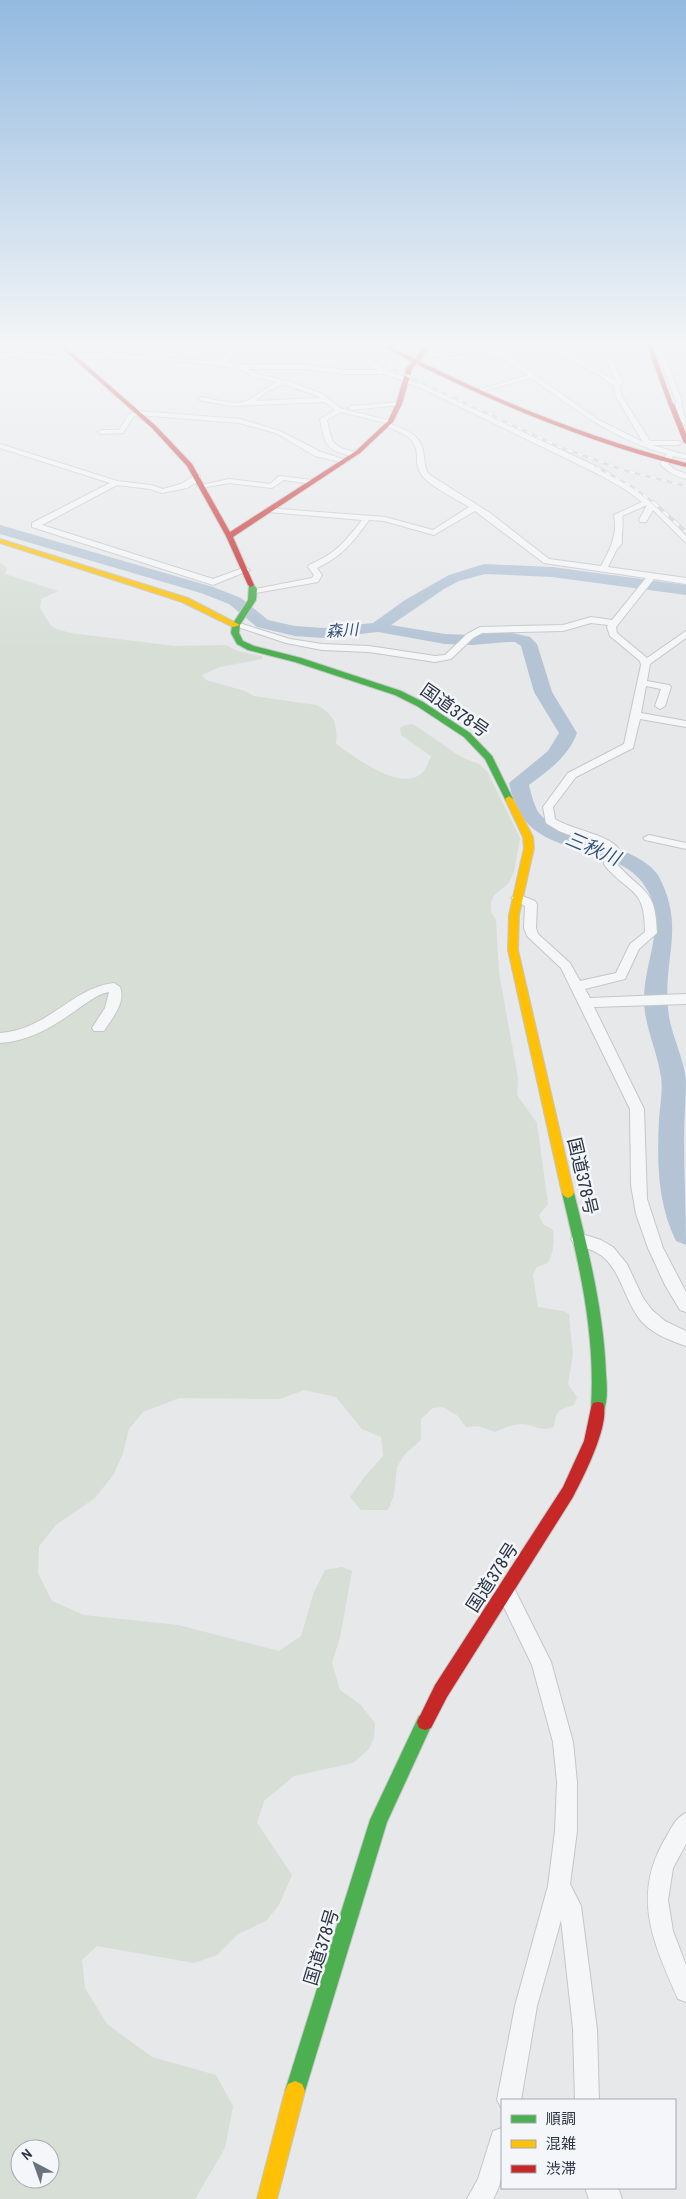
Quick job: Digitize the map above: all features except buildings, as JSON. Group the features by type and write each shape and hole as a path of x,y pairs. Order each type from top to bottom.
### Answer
{"main road":[{"path":"0,541 185,600 238,621 253,596 246,570 190,465 174,446"},
{"path":"229,536 350,458 364,446"},
{"path":"606,446 667,457 686,465"},
{"name":"国道378号","path":"238,621 236,637 251,648 298,660 398,693 434,713 476,742 495,768 528,837 529,848 517,898 513,934 514,950 579,1239 600,1349 601,1384 597,1420 586,1458 568,1492 441,1691 418,1734 379,1820 298,2082 267,2199"}],"street":[{"path":"0,446 116,484 151,487 162,491 199,482 229,481 272,486 282,478 312,482"},
{"path":"303,446 318,454 350,458"},
{"path":"332,446 350,458"},
{"path":"418,446 423,473 474,507 547,561 604,569 649,580 686,581"},
{"path":"546,446 629,488 650,504 686,541"},
{"path":"649,446 667,457 686,457"},
{"path":"667,457 667,468 686,477"},
{"path":"116,484 35,525 213,582 246,570"},
{"path":"643,520 650,504"},
{"path":"604,569 608,565 610,552 618,542 617,534 620,525 618,515 650,504"},
{"path":"269,510 389,520 434,533 474,507"},
{"path":"253,596 315,580 318,575 312,567 336,555 345,547 366,519"},
{"path":"645,663 613,634 611,627 649,580"},
{"path":"238,621 289,641 322,647 369,649 435,659 448,657 475,632 485,629 563,628 592,620 613,623"},
{"path":"645,663 684,638"},
{"path":"577,986 621,976 634,947 651,933 652,913 644,893 616,872 610,864 612,848 608,844 563,829 550,821 548,807 570,776 615,755 629,746 636,715 637,699 643,683 645,663"},
{"path":"643,683 666,688 660,706"},
{"path":"636,715 683,721"},
{"path":"649,838 686,846"},
{"path":"517,898 531,904 530,928 534,936 566,966 637,1109 640,1126 638,1184 641,1205 669,1278 686,1305"},
{"path":"0,1038 19,1036 44,1027 100,988 114,987 116,997 99,1028"},
{"path":"586,1003 648,999 686,999"},
{"path":"579,1239 597,1244 606,1249 622,1270 636,1299 647,1316 657,1325 686,1340"},
{"path":"504,1590 541,1662 563,1742 567,1782 566,1831 559,1886 526,2006 509,2099"},
{"path":"686,1824 662,1868 658,1897 659,1922 686,1991"},
{"path":"559,1886 570,1906 585,2028 587,2099"},
{"path":"479,2199 488,2185 501,2143"},
{"path":"598,2189 610,2199"}],"shaded area":[{"path":"0,563 7,568 5,574 58,591 41,599 40,608 54,628 70,633 174,646 226,645 238,651 263,657 262,659 220,667 202,675 206,680 245,691 254,696 316,705 322,708 334,720 336,744 379,771 404,779 415,777 424,771 431,756 401,735 400,728 413,724 461,757 479,764 487,771 520,838 514,872 508,884 494,895 491,902 491,912 496,920 499,973 518,1078 517,1095 537,1123 548,1204 539,1215 543,1224 553,1230 553,1247 550,1259 548,1263 537,1267 533,1275 538,1307 563,1311 569,1314 573,1355 568,1384 577,1397 574,1405 564,1408 557,1414 554,1427 545,1429 519,1424 495,1432 479,1426 466,1427 458,1416 443,1407 433,1408 421,1419 421,1440 405,1454 397,1467 394,1495 388,1510 361,1510 350,1497 383,1456 381,1437 362,1429 336,1397 304,1390 280,1399 179,1398 143,1412 129,1429 123,1453 114,1474 95,1498 56,1525 39,1546 38,1573 52,1601 84,1615 178,1625 279,1651 301,1636 314,1592 325,1570 342,1567 352,1571 340,1637 332,1663 340,1690 361,1705 375,1723 374,1738 369,1749 353,1763 294,1776 264,1801 257,1823 292,1875 279,1905 266,1921 238,1934 217,1955 194,1963 97,1946 82,1960 85,1988 107,2024 152,2057 216,2075 233,2106 225,2148 195,2199 0,2199"}],"waterway":[{"name":"森川","path":"0,529 42,543 110,560 207,590 235,601 263,624 295,631 324,633 378,627"},
{"name":"森川","path":"378,627 411,603 439,586 454,578 484,569 552,572 686,590"},
{"name":"三秋川","path":"378,627 418,636 445,639 472,640 514,637 525,640 529,644 543,692 568,733 555,755 519,783 530,815 548,829 619,857 636,866 649,878 660,894 665,908 666,937 657,980 656,1009 673,1078 672,1179 675,1200 686,1233"}],"railway":[{"path":"556,446 623,470 686,486"},
{"path":"596,467 633,487 654,503"},
{"path":"653,502 686,532"}],"traffic: fast":[{"path":"251,585 253,589 252,600 236,625 235,633 240,642 251,648 298,660 398,693 420,704 467,735 489,758 509,799"},
{"path":"568,1193 587,1272 596,1327 600,1382 598,1408"},
{"path":"295,2091 379,1820 425,1722"}],"traffic: slow":[{"path":"0,541 185,600 236,625"},
{"path":"509,799 528,837 529,848 514,915 513,950 568,1193"},
{"path":"267,2199 295,2091"}],"traffic: jam":[{"path":"172,446 190,465 229,536 251,585"},
{"path":"229,536 358,452 365,446"},
{"path":"617,446 686,465"},
{"path":"425,1722 441,1691 568,1492 591,1441 598,1408"}]}
